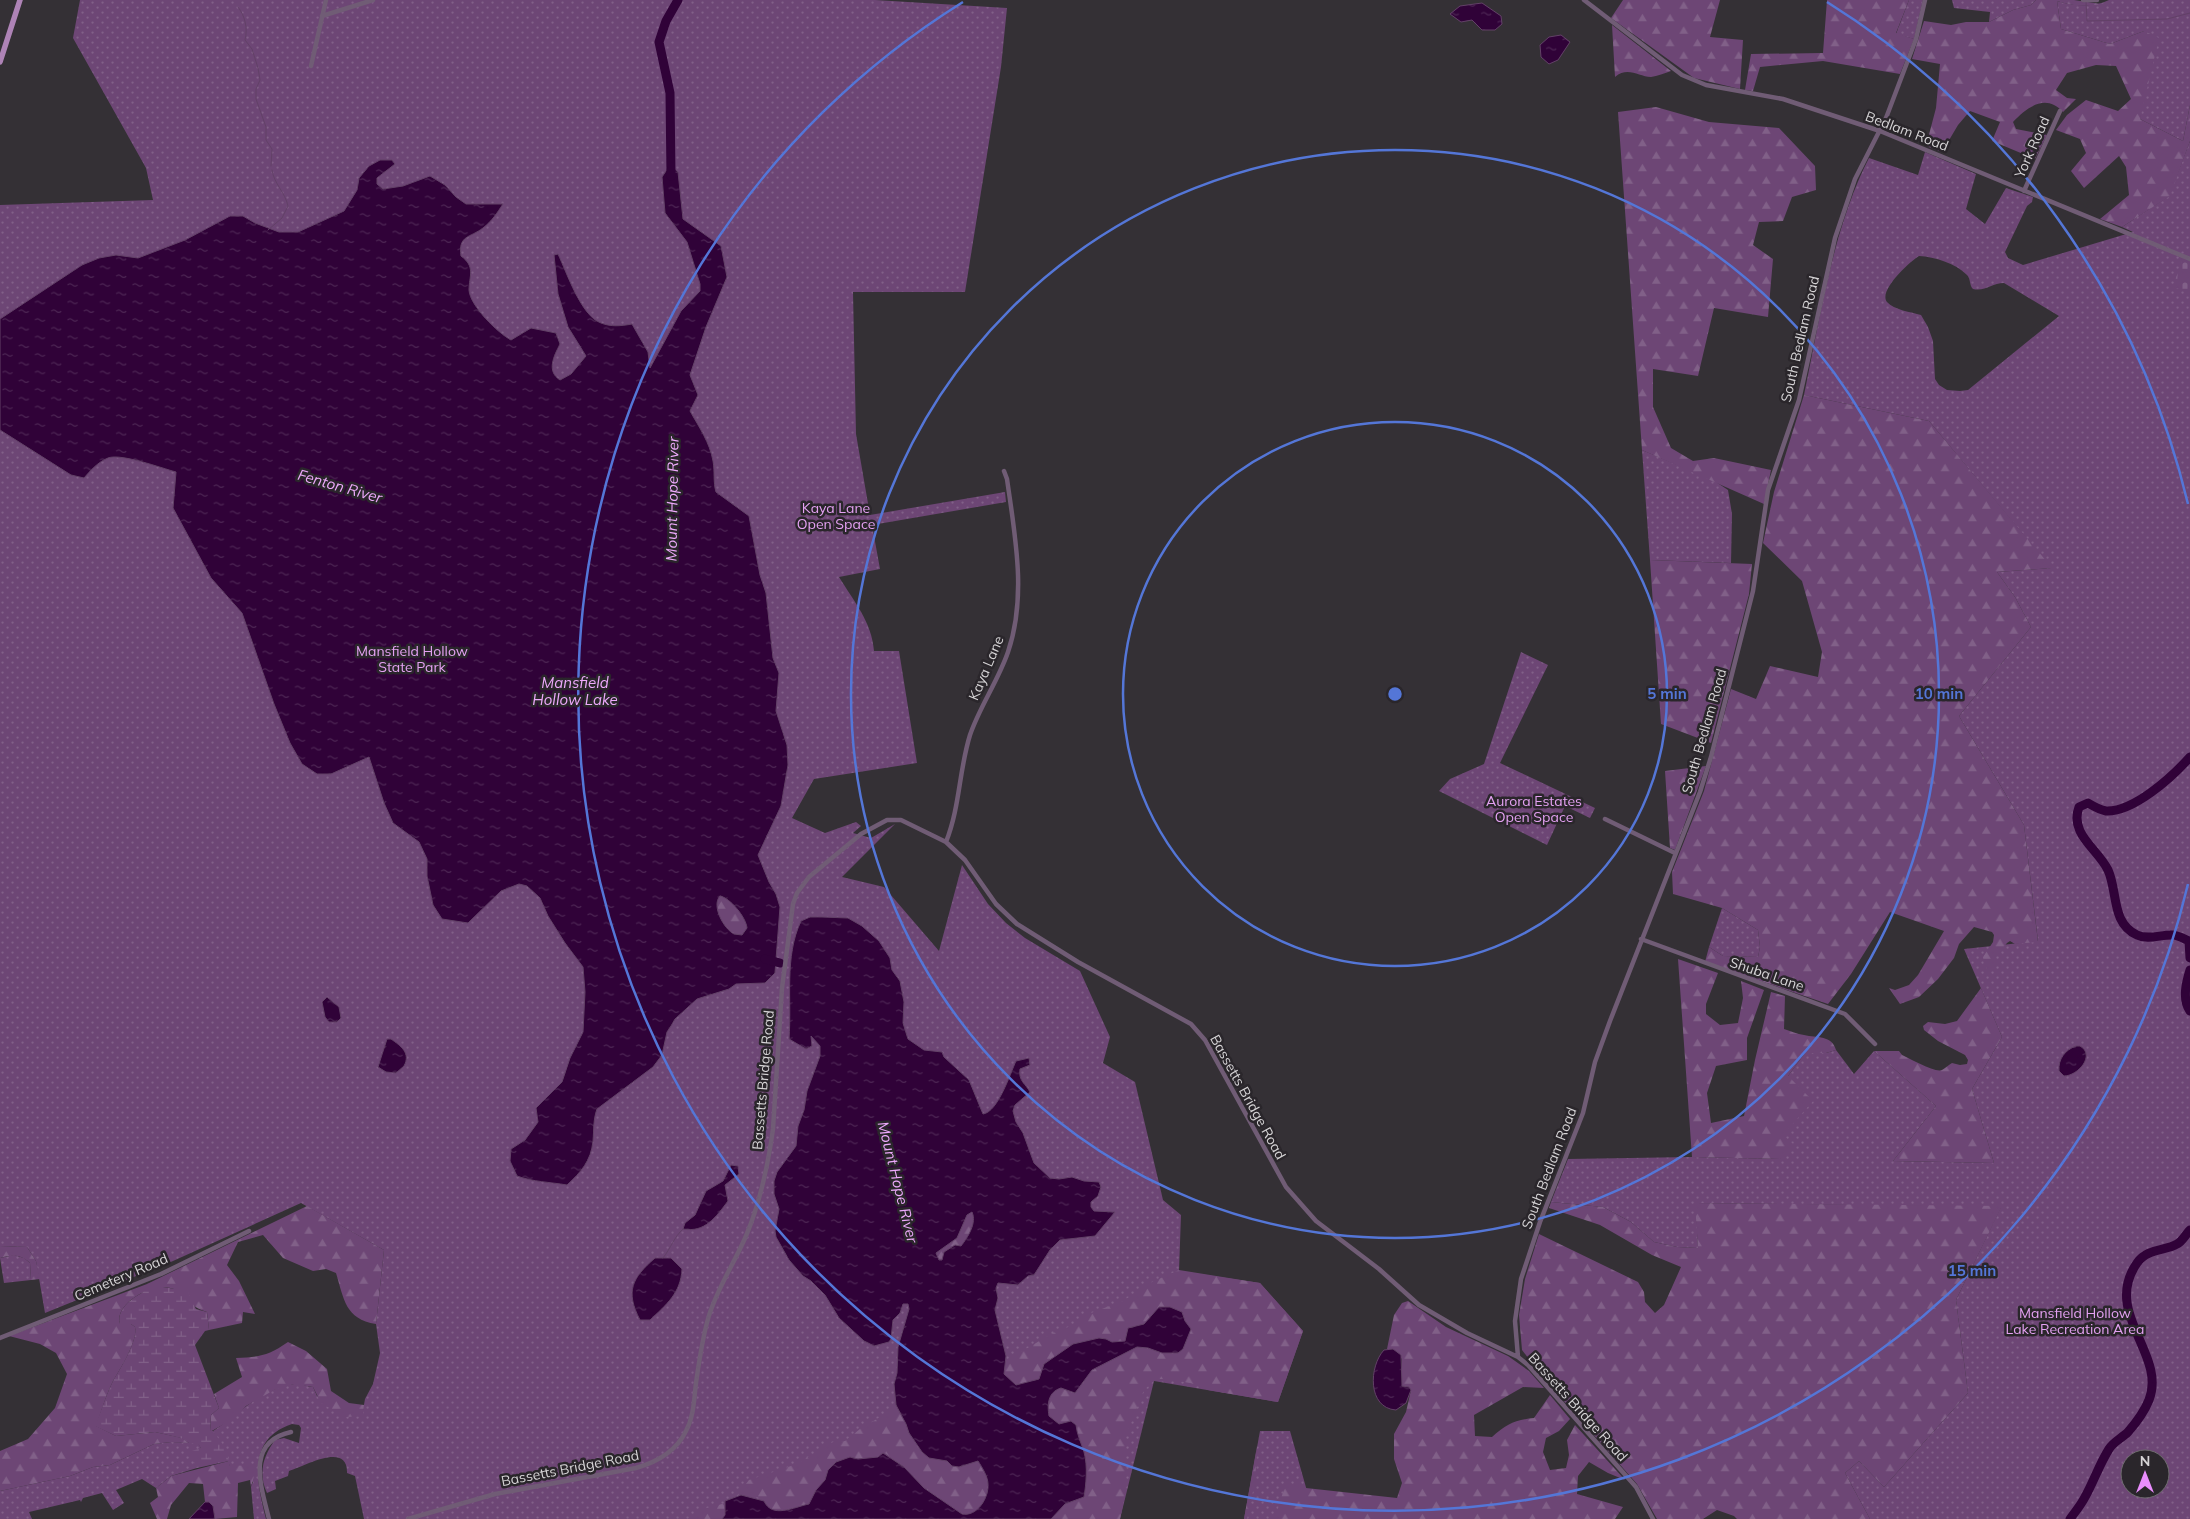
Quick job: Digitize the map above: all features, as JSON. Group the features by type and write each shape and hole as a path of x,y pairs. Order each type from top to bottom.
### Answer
{"main road":[{"path":"0,62 20,0"}],"street":[{"path":"311,66 326,0"},
{"path":"322,16 360,6 373,0"},
{"name":"Bedlam Road","path":"1584,0 1682,75 1706,85 1783,99 1880,131 2190,259"},
{"name":"South Bedlam Road","path":"1518,1357 1515,1321 1521,1279 1542,1216 1583,1113 1595,1062 1641,939 1700,792 1711,757 1752,591 1768,490 1799,400 1835,238 1855,179 1880,131 1916,39 1925,0"},
{"path":"2083,0 2097,0"},
{"name":"York Road","path":"2024,191 2060,111"},
{"name":"Kaya Lane","path":"946,842 955,815 970,736 979,712 996,680 1015,628 1018,567 1007,479 1004,470"},
{"path":"1605,819 1675,853"},
{"name":"Bassetts Bridge Road","path":"408,1519 495,1494 636,1468 658,1461 680,1442 692,1414 699,1362 708,1318 721,1286 747,1235 769,1153 773,1129 782,988 792,909 797,893 810,877 876,824 887,820 901,820 946,842 965,860 996,904 1017,924 1078,962 1191,1024 1205,1040 1286,1187 1316,1221 1379,1269 1419,1305 1458,1329 1518,1357 1535,1373 1636,1487 1653,1519"},
{"name":"Shuba Lane","path":"1641,939 1845,1014 1876,1044"},
{"name":"Cemetery Road","path":"0,1338 161,1274 249,1231"},
{"path":"269,1519 260,1480 261,1456 269,1442 278,1435 291,1432"}],"green space":[{"name":"Mansfield Hollow State Park","path":"80,0 875,0 1007,8 1001,67 965,292 853,292 856,434 870,515 1005,492 1006,502 872,525 880,569 839,577 866,621 870,630 874,651 899,651 917,763 814,779 792,818 825,833 856,822 861,826 853,833 871,838 895,824 842,877 884,887 939,951 962,865 988,904 1006,923 1025,938 1080,971 1110,1037 1103,1063 1135,1082 1163,1200 1181,1215 1179,1271 1260,1283 1303,1331 1278,1402 1154,1381 1120,1519 364,1519 355,1476 347,1473 341,1458 324,1458 289,1471 288,1476 275,1481 276,1489 267,1493 262,1472 267,1452 275,1440 284,1438 299,1443 301,1428 299,1425 292,1424 277,1431 267,1440 261,1451 258,1477 266,1519 254,1519 251,1487 253,1482 230,1466 213,1431 261,1396 294,1384 313,1387 317,1396 362,1416 365,1399 373,1384 380,1353 376,1324 384,1250 301,1203 173,1261 45,1313 36,1261 27,1247 0,1246 0,205 153,200 146,168 73,38"},
{"path":"1623,0 1720,0 1710,37 1743,40 1740,89 1694,78 1611,18"},
{"path":"1827,0 1909,0 1896,33 1914,39 1900,74 1823,61 1760,67 1753,91 1745,90 1751,54 1823,53"},
{"path":"1909,0 1923,0 1914,39 1896,34"},
{"path":"1952,0 2036,0 2031,5 2013,10 1989,22 1990,12 1954,8"},
{"path":"2036,0 2074,0 2101,4 2089,6 2057,1 2061,29 2110,44 2144,31 2159,38 2140,119 2183,141 2190,105 2190,141 2170,196 2122,227 2100,219 2129,195 2126,167 2119,156 2084,188 2071,171 2086,153 2080,139 2056,130 2067,115 2086,100 2118,111 2131,99 2116,66 2096,65 2067,73 2056,90 2067,98 2076,99 2063,112 2057,106 2050,103 2037,104 2024,111 2013,122 2016,129 2047,135 2035,159 1992,141 2000,122 1970,111 1958,125 1942,152 1926,146 1936,108 1940,64 1912,59 1924,21 1951,25 1966,22 1989,22 2013,10 2031,5"},
{"path":"2109,0 2190,0 2190,105 2183,141 2140,119 2144,31 2110,44 2061,29 2057,1 2083,5 2103,3"},
{"path":"1612,25 1671,71 1651,77 1624,72 1615,77"},
{"path":"1656,107 1709,122 1779,128 1815,166 1816,190 1792,197 1783,221 1759,222 1753,245 1773,259 1768,317 1714,308 1698,376 1653,369 1653,407 1671,448 1693,461 1714,458 1771,470 1764,504 1642,450 1618,112"},
{"name":"Mansfield Hollow Lake Recreation Area","path":"2190,141 2190,1519 1870,1519 1845,1473 1859,1461 1884,1487 1968,1393 1956,1300 2001,1207 1696,1203 1698,1248 1677,1247 1654,1242 1631,1222 1603,1207 1551,1202 1568,1159 1692,1157 1780,1159 1788,1076 1805,1053 1826,1053 1836,1050 1854,1074 1874,1051 1936,1106 1893,1161 1994,1163 1972,1089 2002,1037 1964,949 2038,941 2024,825 1959,716 2031,627 2015,597 1997,572 2051,568 1929,421 1804,395 1822,305 1837,243 1846,214 1869,158 1918,175 1925,152 1976,174 1966,209 1985,224 2006,188 2033,197 2005,252 2008,258 2023,265 2133,232 2122,227 2169,196","holes":["1919,256 1932,258 1957,267 1968,277 1973,289 1977,290 2004,283 2059,316 1968,390 1947,390 1939,385 1935,379 1933,341 1921,315 1894,307 1887,302 1885,297 1896,277 1909,264"]},
{"path":"2182,260 2190,263 2190,292 2173,287"},
{"path":"1804,395 1929,421 2052,568 1997,572 2015,597 2031,627 1959,716 2024,825 2038,942 2015,944 2010,941 1995,957 1993,969 1989,972 1984,964 1983,957 1993,942 1994,935 1992,932 1974,927 1959,944 1954,958 1938,979 1919,997 1900,1004 1889,988 1895,990 1909,985 1918,975 1944,931 1890,912 1851,974 1828,1004 1705,962 1709,947 1723,956 1758,957 1760,947 1758,930 1722,908 1673,894 1672,872 1704,791 1731,689 1756,699 1770,666 1818,677 1822,652 1802,581 1763,543 1774,492"},
{"path":"1642,450 1713,480 1728,490 1732,514 1731,563 1650,560"},
{"path":"1650,560 1752,564 1749,594 1711,743 1661,724"},
{"name":"Aurora Estates Open Space","path":"1521,652 1548,665 1500,763 1595,808 1590,818 1565,806 1547,845 1439,791 1450,779 1484,764"},
{"path":"1706,766 1675,850 1670,848 1665,771"},
{"path":"720,896 733,904 744,918 747,928 742,935 731,931 722,920 717,907 717,901"},
{"path":"1722,908 1758,930 1760,947 1758,957 1723,956 1709,947"},
{"path":"1678,959 1718,973 1706,1004 1706,1014 1720,1025 1738,1023 1743,998 1741,981 1764,990 1747,1038 1747,1060 1716,1066 1707,1093 1711,1123 1744,1116 1771,992 1785,996 1784,1029 1801,1035 1828,1039 1834,1045 1836,1050 1826,1053 1805,1053 1788,1076 1813,1101 1783,1135 1793,1144 1780,1159 1692,1157"},
{"path":"1981,988 2002,1037 1972,1089 1994,1163 1893,1161 1936,1106 1874,1051 1899,1051 1902,1055 1929,1068 1939,1070 1952,1063 1967,1064 1968,1060 1965,1055 1938,1041 1924,1030 1923,1026 1928,1022 1945,1024 1957,1021"},
{"path":"1551,1202 1603,1207 1631,1222 1654,1242 1677,1247 1698,1248 1695,1203 2002,1206 1956,1300 1968,1393 1884,1487 1859,1461 1845,1473 1870,1519 1737,1519 1734,1516 1717,1510 1703,1519 1657,1519 1637,1484 1542,1376 1522,1350 1519,1315 1525,1279 1539,1234 1638,1282 1644,1292 1645,1302 1655,1313 1664,1305 1681,1267 1652,1255 1600,1225 1549,1208"},
{"path":"307,1206 384,1250 376,1324 358,1318 352,1313 344,1299 336,1273 326,1269 313,1271 283,1258 263,1235 238,1242 227,1265 239,1281 255,1314 243,1312 242,1323 209,1330 207,1312 193,1305 176,1290 168,1287 149,1290 139,1295 123,1308 120,1316 120,1324 131,1324 135,1327 134,1340 128,1355 110,1386 96,1426 116,1436 155,1432 182,1438 189,1443 171,1442 154,1444 110,1465 93,1467 70,1476 0,1491 0,1451 28,1439 55,1408 67,1374 56,1353 40,1344 9,1336 147,1284"},
{"path":"972,1212 973,1225 964,1242 961,1246 952,1246 944,1252 942,1260 939,1260 936,1253 957,1238 967,1215"},
{"path":"0,1246 27,1247 36,1261 40,1279 31,1280 30,1263 23,1258 12,1256 0,1258"},
{"path":"14,1255 24,1258 30,1263 31,1280 4,1283 0,1258"},
{"path":"1179,1270 1260,1283 1303,1331 1278,1402 1208,1390 1195,1384 1168,1379 1156,1379 1144,1390 1125,1438 1126,1491 1120,1519 1051,1519 1065,1504 1085,1496 1086,1476 1076,1425 1071,1421 1058,1424 1049,1416 1048,1403 1053,1392 1061,1388 1072,1393 1078,1391 1092,1370 1137,1347 1165,1354 1175,1354 1184,1345 1191,1329 1177,1311 1168,1307 1160,1307 1144,1324 1128,1328 1125,1341 1112,1342 1099,1338 1073,1344 1044,1364 1039,1379 1016,1385 1004,1375 1006,1361 1051,1334 1073,1325 1091,1313 1123,1301 1152,1282"},
{"path":"156,1286 176,1289 179,1286 185,1286 196,1309 207,1312 209,1330 205,1331 195,1345 219,1408 211,1415 210,1431 213,1431 226,1449 229,1461 197,1468 189,1452 201,1448 198,1444 155,1432 116,1436 95,1426 110,1386 128,1355 134,1340 135,1327 131,1324 120,1324 122,1311 131,1300"},
{"path":"1408,1301 1446,1327 1508,1356 1529,1371 1544,1388 1523,1387 1474,1415 1475,1436 1492,1437 1511,1423 1534,1418 1550,1395 1570,1419 1559,1431 1546,1438 1543,1452 1550,1470 1566,1468 1569,1455 1567,1440 1575,1425 1625,1480 1589,1462 1578,1476 1577,1494 1623,1507 1615,1519 1275,1519 1286,1482 1306,1488 1397,1498 1402,1483 1394,1459 1394,1434 1406,1412 1411,1390 1402,1386 1402,1359 1393,1349 1387,1349 1394,1315 1402,1303"},
{"path":"288,1342 306,1351 327,1369 331,1391 349,1403 364,1405 363,1416 345,1417 321,1403 313,1387 294,1384 274,1390 246,1406 233,1419 210,1432 211,1415 219,1408 214,1394 242,1377 236,1358 263,1355"},
{"path":"897,1407 915,1443 931,1459 944,1460 958,1467 978,1461 985,1476 987,1491 986,1498 977,1510 969,1515 958,1512 924,1488 904,1467 885,1453 872,1458 850,1459 836,1463 829,1469 823,1482 813,1495 811,1502 798,1507 784,1511 775,1511 768,1507 764,1500 750,1496 736,1497 749,1480 797,1464 833,1442 845,1441 860,1429"},
{"path":"1260,1431 1290,1431 1309,1498 1350,1519 1244,1519"},
{"path":"171,1442 198,1443 201,1448 196,1463 197,1468 171,1476 156,1488 142,1479 116,1490 124,1503 113,1510 102,1493 83,1498 81,1502 80,1500 29,1512 32,1519 0,1519 0,1491 70,1476 93,1467 110,1465 154,1444"},
{"path":"1257,1446 1255,1482 1247,1519 1244,1519"},
{"path":"229,1461 230,1466 257,1465 251,1487 250,1480 238,1483 237,1517 215,1519 213,1506 209,1502 205,1502 203,1484 189,1483 171,1505 167,1519 157,1519 150,1503 158,1497 156,1488 171,1476"},
{"path":"724,1504 725,1515 722,1519 688,1519 703,1509"}],"water":[{"path":"1482,3 1501,16 1502,24 1495,30 1482,30 1472,20 1461,22 1450,14 1460,6"},
{"path":"1561,35 1570,42 1558,60 1549,64 1541,57 1540,45 1549,37"},
{"name":"Mansfield Hollow Lake","path":"380,160 392,160 395,164 377,178 377,184 383,189 403,186 430,176 445,185 456,197 466,204 503,204 489,223 466,238 461,244 461,256 469,264 470,268 469,290 474,304 479,311 511,340 531,328 556,333 560,344 552,363 552,368 560,380 571,374 586,356 568,327 558,294 554,255 558,254 575,293 587,312 594,319 609,325 632,324 648,352 650,368 681,311 700,291 700,284 687,242 665,213 662,177 670,165 678,172 683,219 721,246 727,277 706,327 690,375 698,395 690,411 704,435 712,454 716,492 749,516 760,575 766,593 773,658 779,673 776,711 787,745 788,765 781,806 758,855 780,907 775,973 765,983 736,984 729,989 697,999 675,1019 667,1032 662,1055 653,1067 597,1109 592,1148 588,1160 581,1171 567,1185 535,1181 517,1176 510,1161 511,1149 525,1140 538,1122 536,1108 562,1082 570,1058 583,1032 585,992 583,967 548,916 540,898 527,886 519,884 501,891 468,923 442,919 433,905 427,876 427,859 419,842 393,823 384,803 369,757 331,774 317,774 302,764 290,743 274,704 242,613 211,578 173,508 176,472 131,459 114,457 101,462 84,478 71,475 0,430 0,319 82,265 99,258 116,255 138,258 185,240 230,216 243,216 255,223 279,232 298,232 344,211 357,190 359,178 369,166","holes":["720,896 733,904 744,919 747,928 742,935 734,934 730,931 720,917 717,905"]},
{"path":"810,917 848,918 862,926 879,941 890,958 892,970 900,981 904,1002 903,1023 908,1039 924,1050 942,1052 944,1057 969,1080 983,1114 994,1107 1016,1061 1029,1058 1030,1065 1020,1069 1020,1073 1021,1079 1030,1092 1015,1105 1013,1111 1034,1163 1050,1178 1072,1177 1084,1181 1099,1182 1101,1187 1098,1196 1091,1202 1091,1207 1094,1211 1115,1212 1095,1236 1060,1240 1050,1250 1034,1275 1028,1276 1018,1285 998,1283 996,1288 998,1298 995,1310 1006,1356 1004,1374 1016,1385 1039,1379 1044,1364 1073,1344 1099,1338 1112,1342 1125,1341 1128,1328 1144,1324 1159,1307 1170,1307 1182,1312 1185,1321 1191,1329 1183,1349 1178,1353 1162,1353 1148,1348 1137,1347 1092,1370 1075,1393 1061,1388 1053,1392 1048,1403 1049,1416 1059,1424 1071,1421 1076,1425 1085,1457 1086,1481 1084,1497 1065,1504 1051,1519 722,1519 725,1515 725,1501 741,1495 764,1501 772,1509 778,1511 809,1504 816,1490 825,1480 828,1470 836,1462 850,1457 858,1459 878,1457 883,1453 904,1467 924,1488 962,1514 973,1513 977,1510 984,1500 988,1489 987,1478 978,1461 959,1467 952,1466 947,1461 929,1458 922,1452 909,1433 896,1405 894,1384 897,1373 898,1347 909,1309 908,1304 903,1304 900,1313 893,1320 889,1342 874,1346 864,1341 839,1318 825,1295 803,1276 789,1260 776,1237 775,1231 779,1209 774,1194 774,1181 777,1172 796,1146 798,1126 804,1110 807,1091 820,1056 820,1046 811,1036 812,1046 806,1049 789,1039 792,949 801,921","holes":["972,1212 971,1230 961,1246 955,1245 944,1252 942,1260 939,1260 936,1253 957,1238 967,1215"]},
{"path":"327,997 339,1007 341,1018 337,1022 329,1022 325,1017 322,1002"},
{"path":"387,1039 391,1039 398,1044 406,1054 404,1066 396,1073 386,1072 378,1067"},
{"path":"2080,1046 2084,1050 2086,1059 2075,1073 2064,1076 2059,1071 2061,1059 2069,1050"},
{"path":"731,1165 738,1166 739,1174 725,1185 728,1201 714,1218 704,1226 691,1230 683,1229 685,1223 695,1215 706,1191 723,1181"},
{"path":"655,1258 671,1258 682,1269 681,1277 676,1292 667,1304 650,1320 640,1320 633,1301 633,1286 641,1272"},
{"path":"1393,1349 1401,1355 1402,1386 1409,1387 1411,1390 1406,1403 1396,1410 1387,1408 1380,1402 1374,1385 1375,1366 1379,1357 1384,1350"},
{"path":"205,1502 209,1502 213,1506 215,1519 189,1519"}],"waterway":[{"name":"Mount Hope River","path":"671,176 670,93 659,42 666,21 678,0"},
{"path":"2086,1 2087,21 2167,19 2190,13"},
{"path":"238,7 245,22 245,40 252,49 258,68 260,80 256,89 256,99 266,127 266,140 272,149 271,166"},
{"path":"268,230 282,218 288,206 272,170"},
{"path":"2190,757 2163,783 2140,800 2117,810 2106,811 2088,803 2079,807 2077,817 2081,833 2108,870 2116,906 2123,923 2137,935 2149,937 2173,935 2189,941 2190,958"},
{"name":"Mount Hope River","path":"765,959 780,963"},
{"path":"2190,970 2185,996 2190,1011"},
{"path":"663,1258 683,1229"},
{"path":"2070,1519 2083,1500 2109,1449 2131,1429 2149,1400 2152,1383 2150,1366 2130,1316 2127,1299 2128,1281 2141,1258 2151,1252 2179,1243 2190,1230"}],"water label":[{"name":"Fenton River","path":"340,486"}],"park label":[{"name":"Kaya Lane Open Space","path":"836,516"}]}
